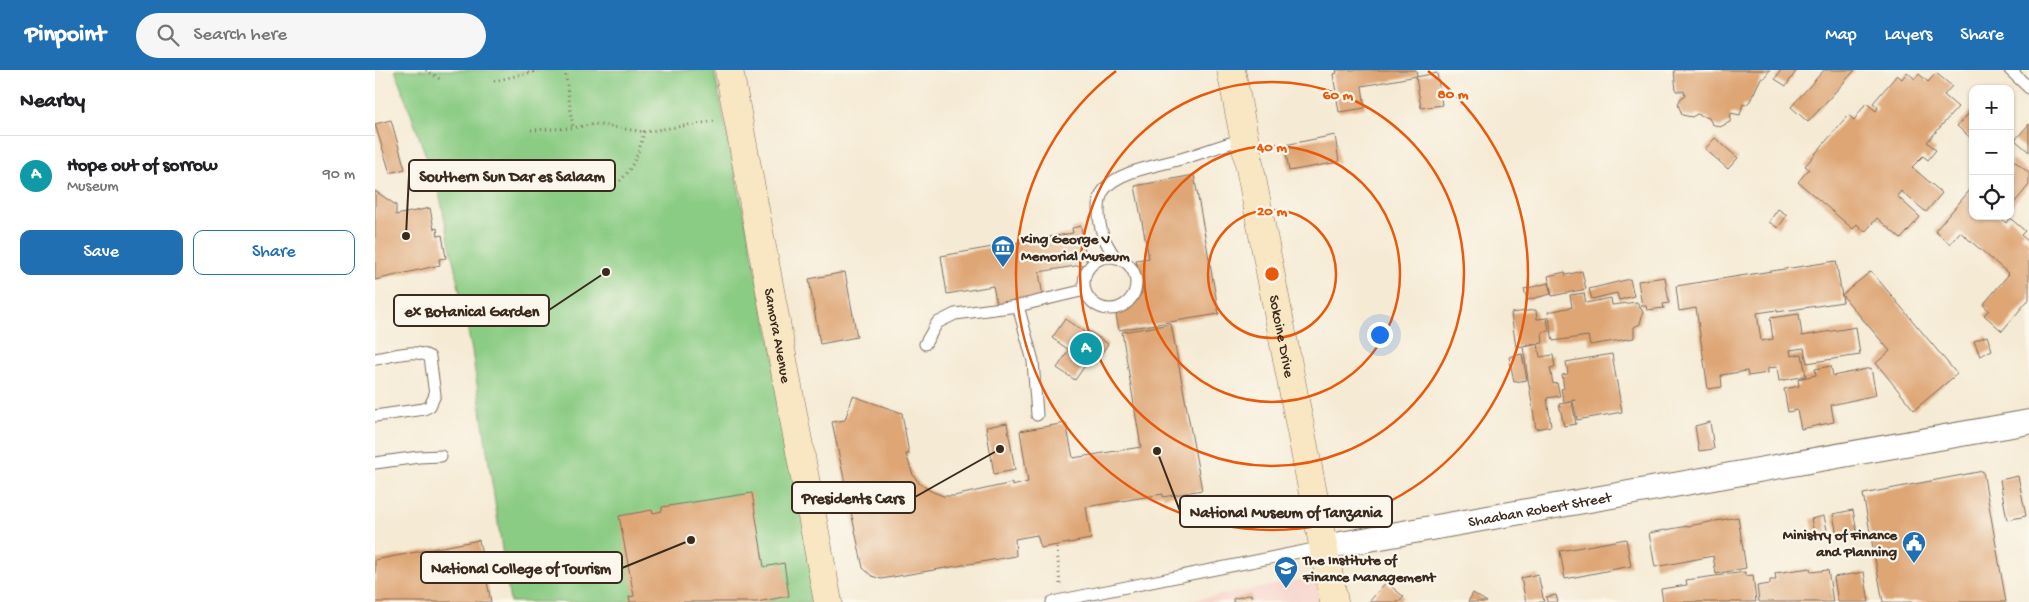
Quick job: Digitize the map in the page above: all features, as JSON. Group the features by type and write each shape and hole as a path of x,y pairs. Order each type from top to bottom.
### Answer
{"street":[{"name":"Samora Avenue","path":"729,70 828,602"},
{"name":"Sokoine Drive","path":"1231,70 1334,602"},
{"name":"Shaaban Robert Street","path":"1324,546 2029,422"}],"lane":[{"path":"2010,70 2029,88"},
{"path":"1115,258 1106,244 1099,219 1101,196 1110,183 1132,173 1186,158 1243,138"},
{"path":"1115,258 1124,261 1130,267 1135,274 1136,283 1130,300 1123,306 1106,309 1091,301 1085,290 1085,278 1088,270 1099,260 1115,258"},
{"path":"925,344 937,323 955,314 1017,306 1085,290"},
{"path":"1017,306 1033,362 1037,415"},
{"path":"375,358 414,353 430,357 435,395 430,406 424,409 375,416"},
{"path":"375,463 441,456"},
{"name":"Shaaban Robert Street","path":"1052,602 1324,546"}],"path":[{"path":"427,70 441,80"},
{"path":"494,81 541,70"},
{"path":"565,70 573,128"},
{"path":"531,130 573,128 594,124 644,132 724,120 737,115"},
{"path":"620,181 631,171 644,132"},
{"path":"1057,548 1060,586 1066,599"}],"shaded area":[{"name":"The Institute of Finance Management","path":"1319,577 1323,602 1183,602"}],"green space":[{"path":"395,70 714,70 825,602 510,602 472,351 439,192"}],"building":[{"path":"1336,70 1416,70 1417,76 1362,86 1365,108 1339,112 1333,74 1337,73"},
{"path":"1674,70 1770,70 1763,79 1761,78 1750,101 1746,105 1743,104 1740,115 1731,113 1730,122 1720,127 1712,124 1709,118 1697,114 1692,117 1682,115 1678,104 1685,95 1684,91 1676,91"},
{"path":"1781,70 1797,70 1786,86 1775,79"},
{"path":"1824,70 1855,70 1808,122 1791,107"},
{"path":"1907,72 1915,79 1919,74 1928,82 1936,73 1952,86 1944,95 1958,107 1927,142 1936,150 1928,160 1923,156 1912,167 1942,193 1926,212 1901,191 1897,196 1920,217 1901,239 1877,218 1865,232 1857,224 1853,229 1798,182 1809,169 1805,166 1848,115 1854,120 1866,103 1876,111 1878,107 1873,103 1897,75 1902,79"},
{"path":"1437,73 1442,105 1421,108 1416,77"},
{"path":"1969,113 1969,136 1957,126"},
{"path":"391,120 405,169 390,173 375,124"},
{"path":"2029,124 2029,152 2015,140"},
{"path":"1335,135 1339,162 1289,171 1285,145"},
{"path":"1715,138 1738,158 1728,169 1705,149"},
{"path":"2014,161 2029,173 2029,185 2014,203"},
{"path":"1194,175 1219,314 1119,330 1116,315 1131,307 1142,293 1136,260 1149,258 1135,186"},
{"path":"375,191 396,205 396,215 430,208 434,229 437,228 438,236 442,235 446,258 439,259 440,265 375,280"},
{"path":"1969,191 1969,220 2003,220 2006,223 2008,220 2012,220 2025,231 2021,235 2029,242 2029,299 2002,331 1984,315 1989,310 1983,305 2009,274 1960,232 1950,244 1935,231"},
{"path":"1778,209 1787,215 1778,228 1769,222"},
{"name":"King George V Memorial Museum","path":"1081,226 1087,264 1039,272 1043,297 997,305 993,286 947,294 941,256 1073,233 1072,228"},
{"path":"1836,261 1843,302 1777,312 1777,310 1757,313 1761,341 1773,339 1770,318 1799,314 1802,336 1856,327 1860,355 1807,363 1804,348 1790,350 1791,356 1802,354 1806,376 1779,381 1777,367 1768,368 1768,373 1748,376 1747,371 1721,375 1722,387 1708,389 1696,308 1679,311 1676,286"},
{"path":"1582,271 1586,289 1552,296 1548,276 1565,272 1566,275"},
{"path":"1871,271 1957,374 1914,410 1876,363 1890,351 1842,295"},
{"path":"845,272 857,337 820,344 809,279"},
{"path":"1665,277 1669,303 1663,304 1664,308 1647,310 1646,306 1642,306 1638,281"},
{"path":"1630,279 1634,296 1619,300 1617,293 1592,299 1589,289"},
{"path":"1548,283 1551,294 1527,300 1524,289"},
{"path":"1584,293 1586,303 1611,298 1612,305 1637,302 1643,312 1640,324 1634,327 1634,338 1590,345 1588,336 1553,341 1548,312 1572,307 1570,295"},
{"path":"1536,310 1537,319 1547,318 1549,331 1542,332 1543,343 1516,347 1511,313"},
{"path":"1065,319 1087,334 1089,331 1108,344 1097,360 1091,357 1075,380 1057,368 1069,350 1052,338"},
{"path":"1171,324 1202,490 1163,497 1163,494 1086,507 1091,539 1041,548 1037,535 1015,539 1016,556 881,579 872,576 863,568 832,422 845,420 853,396 902,413 909,454 906,454 913,475 920,484 931,491 943,496 954,496 1012,483 1012,486 1028,482 1020,431 1066,423 1073,458 1141,447 1122,332"},
{"path":"1987,336 1992,350 1980,356 1974,341"},
{"path":"1538,344 1540,357 1553,355 1555,367 1550,368 1553,384 1557,383 1560,396 1547,398 1551,426 1536,429 1523,347"},
{"path":"1522,354 1527,380 1514,382 1509,357"},
{"path":"1612,354 1622,412 1577,420 1573,401 1575,400 1564,402 1561,389 1564,388 1562,375 1568,374 1566,362"},
{"path":"1831,366 1833,376 1871,368 1876,395 1831,405 1834,422 1801,429 1797,410 1788,412 1784,389 1799,386 1798,379 1816,375 1815,369"},
{"path":"1572,402 1576,424 1564,426 1559,404"},
{"path":"1710,422 1714,449 1699,451 1695,426"},
{"path":"1007,423 1015,470 994,474 986,427"},
{"path":"1983,471 2006,602 1883,602 1863,494"},
{"path":"2018,476 2026,516 2007,520 2000,480"},
{"path":"752,493 764,567 784,563 789,596 757,602 630,602 629,597 634,596 619,516 652,510 653,513 662,511 662,507"},
{"path":"1853,510 1857,532 1837,536 1833,514"},
{"path":"1824,516 1827,530 1814,532 1811,519"},
{"path":"1738,517 1746,568 1716,574 1713,556 1655,567 1649,533"},
{"path":"1626,539 1631,566 1565,579 1560,551"},
{"path":"479,540 491,602 375,602 375,560"},
{"path":"1810,568 1811,572 1828,570 1833,602 1759,602 1757,586 1770,584 1770,580 1776,580 1775,573"},
{"path":"1745,572 1745,576 1753,575 1756,602 1663,602 1661,589 1687,585 1686,580"},
{"path":"1864,572 1869,602 1838,602 1834,577"},
{"path":"1538,574 1544,602 1526,602 1521,578"},
{"path":"1386,582 1404,597 1399,602 1369,602"},
{"path":"1473,593 1487,602 1468,602"},
{"path":"1251,594 1252,602 1233,602 1233,599"},
{"path":"1556,595 1558,602 1547,602 1546,597"}],"place":[{"name":"Southern Sun Dar es Salaam","path":"406,236"},
{"name":"King George V Memorial Museum","path":"1003,268"},
{"name":"ex Botanical Garden","path":"606,272"},
{"name":"Hope out of sorrow","path":"1086,349"},
{"name":"Presidents Cars","path":"1000,449"},
{"name":"National Museum of Tanzania","path":"1157,451"},
{"name":"National College of Tourism","path":"691,540"},
{"name":"Ministry of Finance and Planning","path":"1914,564"},
{"name":"The Institute of Finance Management","path":"1286,589"}]}
